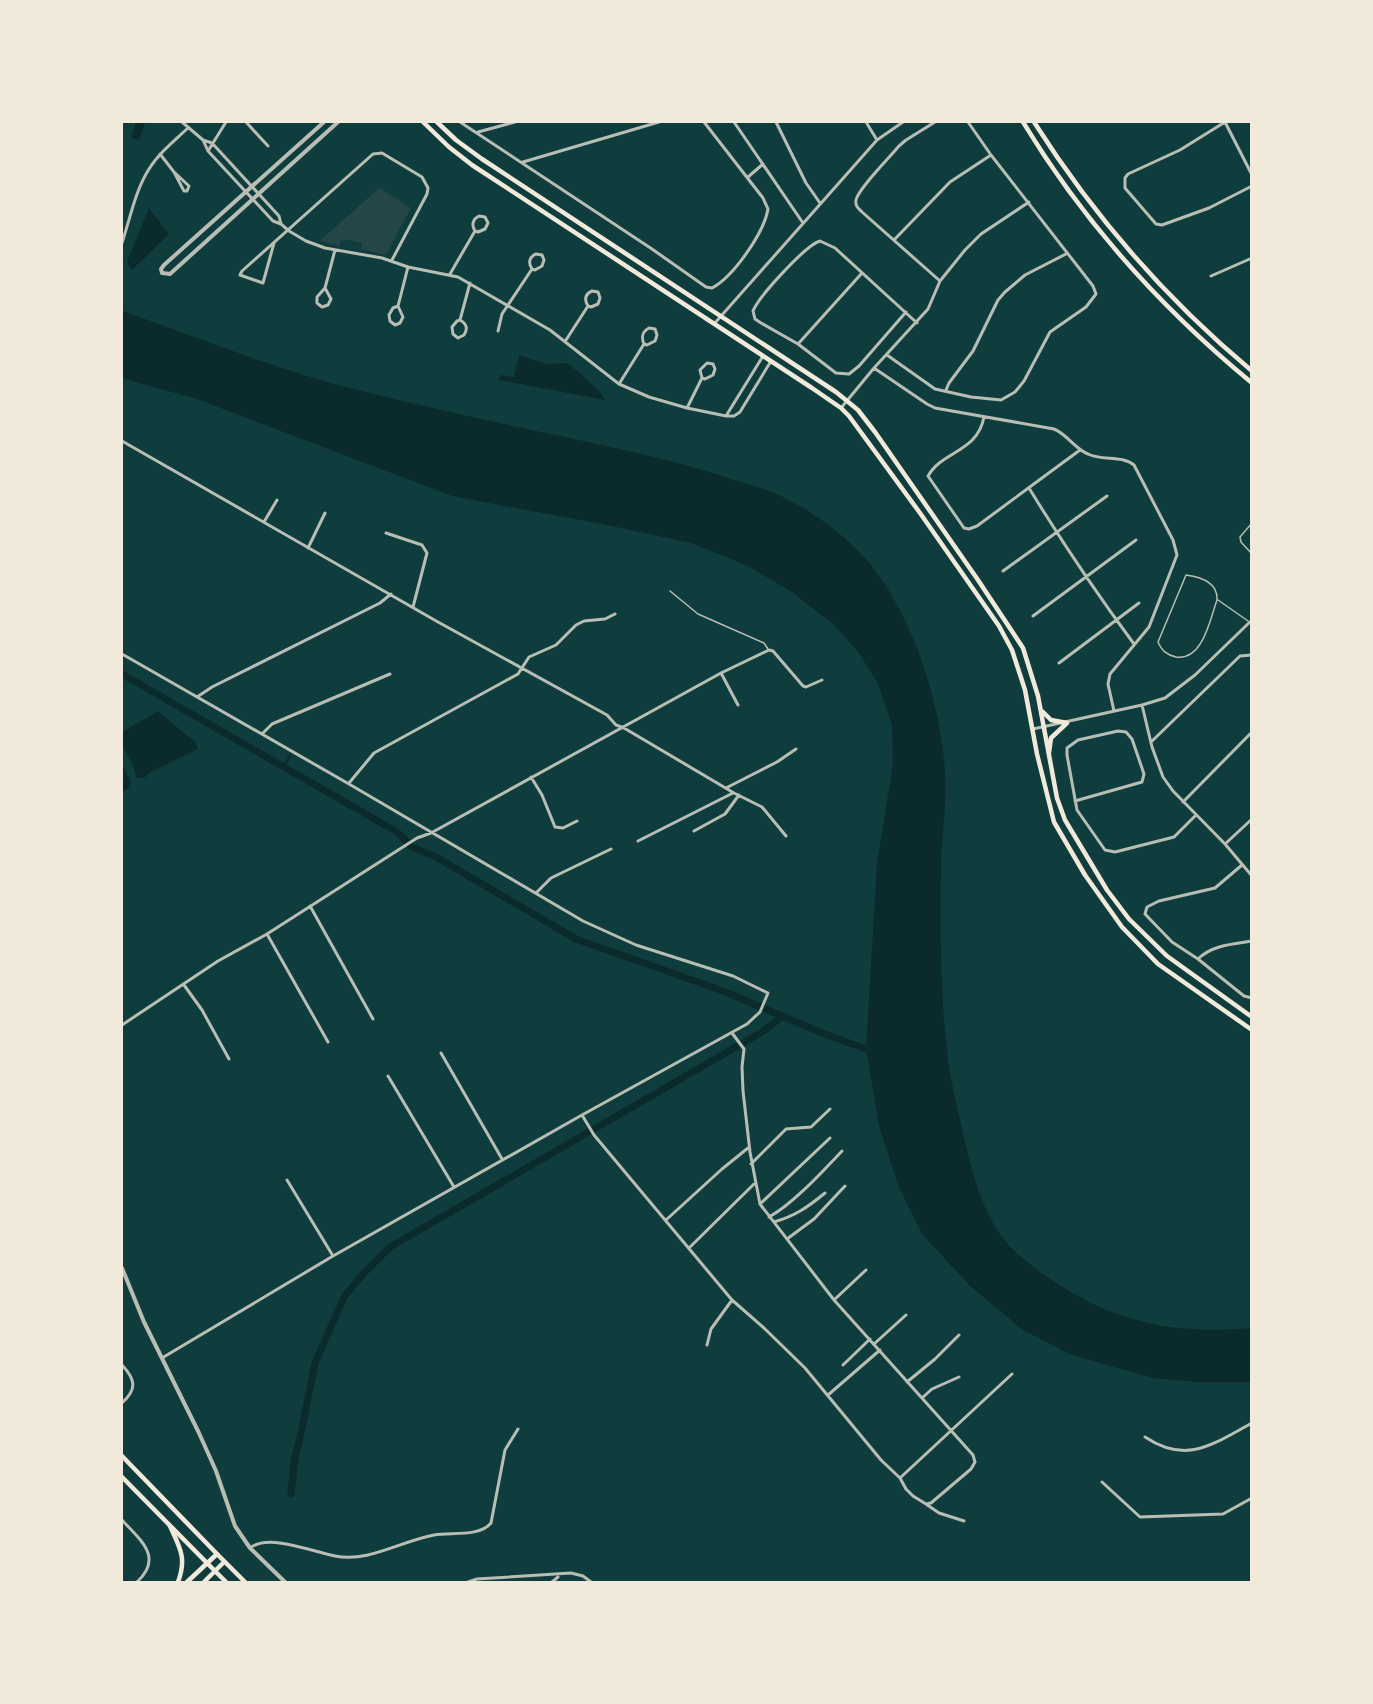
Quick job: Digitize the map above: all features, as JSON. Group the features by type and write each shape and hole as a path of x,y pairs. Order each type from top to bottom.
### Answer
{"main road":[{"path":"423,122 472,165 842,408 897,480 999,626 1019,667 1054,822 1105,905 1158,964 1251,1030"},
{"path":"437,122 456,140 482,159 849,401 875,432 1023,648 1041,709 1057,798 1065,820 1107,890 1129,919 1154,944 1184,969 1251,1017"},
{"path":"1023,122 1060,179 1124,260 1193,331 1251,382"},
{"path":"1034,122 1071,177 1131,253 1251,371"},
{"path":"1041,709 1051,720 1067,723"},
{"path":"1048,757 1052,738 1067,723"},
{"path":"1145,952 1154,944"},
{"path":"122,1456 245,1582"},
{"path":"122,1477 226,1582"},
{"path":"170,1526 183,1554 182,1570 178,1582"},
{"path":"187,1582 217,1554"},
{"path":"204,1582 224,1562"}],"street":[{"path":"182,122 203,140 212,143 279,216 281,224"},
{"path":"207,151 226,122"},
{"path":"246,122 268,146"},
{"path":"324,122 164,265 161,268 162,273 170,274 338,122"},
{"path":"460,122 523,162 706,287 712,288 720,284 753,245 766,219 768,209 748,177 704,122"},
{"path":"478,132 514,122"},
{"path":"523,162 659,122"},
{"path":"734,122 803,222"},
{"path":"776,122 806,183 820,203"},
{"path":"866,122 877,140"},
{"path":"714,324 877,140 903,122"},
{"path":"935,122 899,146 862,190 856,206 940,281"},
{"path":"886,355 935,388 960,395 992,399 1008,397 1024,381 1050,332 1091,303 1096,294 968,122"},
{"path":"1251,175 1225,122 1180,150 1128,174 1125,178 1125,188 1156,224 1162,225 1209,208 1251,186"},
{"path":"122,243 143,180 160,154 188,127"},
{"path":"203,140 207,151 273,221 306,241 335,250 392,260 408,267 450,274 470,283 566,340 619,384 649,397 726,416 737,415 771,361"},
{"path":"160,154 189,186 187,191 180,187 174,172"},
{"path":"274,243 263,283 240,275 242,271 373,154 386,154 422,177 428,184 427,194 392,260"},
{"path":"894,240 950,182 991,155"},
{"path":"748,177 763,164"},
{"path":"842,408 874,368 917,323 928,309 940,281 981,234 1029,202"},
{"path":"267,214 273,209"},
{"path":"450,274 475,231 474,220 479,216 485,217 488,223 486,229 475,231"},
{"path":"906,312 859,366 849,374 836,373 798,344 755,319 753,310 808,246 820,241 835,248 906,312 917,323"},
{"path":"325,288 331,299 326,306 322,307 317,303 316,297 325,288 335,250"},
{"path":"538,253 542,255 544,260 542,266 535,270 532,269 529,261 531,258 538,253"},
{"path":"946,390 980,339 998,300 1025,275 1066,254"},
{"path":"1211,276 1251,258"},
{"path":"398,306 393,308 389,315 390,321 395,325 400,323 403,317 398,306 408,267"},
{"path":"498,331 502,314 532,269"},
{"path":"798,344 862,273"},
{"path":"460,320 464,322 467,329 462,337 458,338 453,334 452,327 460,320 470,283"},
{"path":"594,290 598,292 600,298 598,304 588,306 586,295 594,290"},
{"path":"566,340 588,306"},
{"path":"619,384 644,344 643,332 651,328 655,329 657,335 655,341 644,344"},
{"path":"726,416 763,356"},
{"path":"687,408 702,378 701,367 707,363 712,364 715,369 713,375 702,378"},
{"path":"874,368 927,404 950,411 1054,429 1066,436 1081,450 1098,458 1131,462 1136,469 1176,548 1176,555 1149,627 1113,668 1108,678 1114,711"},
{"path":"749,377 758,382"},
{"path":"984,417 981,430 974,440 934,469 928,476 964,528 969,529 976,526 1081,450"},
{"path":"122,441 607,715 616,725 762,807 786,836"},
{"path":"1029,488 1116,622 1134,644"},
{"path":"1003,572 1107,496"},
{"path":"264,523 276,500"},
{"path":"308,548 325,513"},
{"path":"386,533 425,548 427,554 413,607"},
{"path":"1033,616 1136,540"},
{"path":"197,697 212,687 380,603 391,594"},
{"path":"1059,663 1139,603"},
{"path":"349,784 374,753 518,674 529,657 556,645 576,625 584,621 605,619 615,614"},
{"path":"1033,729 1067,723 1165,698 1195,675 1250,621"},
{"path":"122,1025 218,961 267,934 417,838 431,833 721,673 768,650 773,651 803,686 807,687 822,680"},
{"path":"122,654 583,921 636,945 733,976 768,993 760,1012 747,1024 502,1159 162,1358"},
{"path":"1151,742 1240,656 1251,655"},
{"path":"721,673 738,705"},
{"path":"261,735 272,724 390,674"},
{"path":"1142,705 1151,742 1164,777 1195,816 1225,844 1251,876"},
{"path":"1075,801 1138,784 1144,779 1132,739 1122,730 1078,740 1066,752 1075,801 1082,817 1105,850 1110,852 1174,837 1195,816"},
{"path":"1183,802 1251,732"},
{"path":"726,788 777,762 796,749"},
{"path":"531,777 542,795 555,827 563,828 577,821"},
{"path":"638,841 734,793"},
{"path":"694,831 719,818 739,795"},
{"path":"1225,844 1251,819"},
{"path":"537,893 551,878 611,849"},
{"path":"1242,865 1215,888 1159,901 1147,907 1145,914 1172,942 1198,958 1244,996 1251,998"},
{"path":"310,906 373,1020"},
{"path":"267,934 328,1042"},
{"path":"1198,958 1206,952 1225,945 1251,940"},
{"path":"184,985 202,1010 229,1059"},
{"path":"732,1033 744,1049 743,1091 751,1164 760,1204 834,1300 973,1455 975,1462 971,1469 936,1500 926,1504"},
{"path":"441,1053 502,1159"},
{"path":"388,1076 454,1187"},
{"path":"751,1164 786,1129 811,1127 830,1108"},
{"path":"582,1115 594,1135 732,1300 805,1368 913,1496 939,1513 964,1521"},
{"path":"760,1204 830,1138"},
{"path":"666,1220 722,1169 749,1148"},
{"path":"769,1217 781,1211 842,1151"},
{"path":"287,1180 333,1256"},
{"path":"689,1248 754,1183"},
{"path":"787,1239 814,1219 845,1186"},
{"path":"774,1222 792,1217 825,1193"},
{"path":"122,1268 144,1322 211,1462 234,1526 250,1548 285,1582"},
{"path":"834,1300 866,1270"},
{"path":"707,1345 711,1329 732,1300"},
{"path":"874,1344 906,1315"},
{"path":"907,1382 959,1335"},
{"path":"843,1365 870,1339"},
{"path":"828,1395 880,1350"},
{"path":"122,1365 133,1381 131,1395 122,1403"},
{"path":"900,1478 1012,1374"},
{"path":"922,1398 932,1389 959,1377"},
{"path":"1145,1437 1166,1449 1198,1450 1207,1448 1251,1423"},
{"path":"250,1548 261,1542 294,1545 337,1557 368,1555 437,1534 482,1530 491,1523 505,1450 518,1429"},
{"path":"1102,1482 1140,1517 1223,1514 1251,1498"},
{"path":"122,1520 150,1554 147,1570 137,1582"},
{"path":"468,1582 477,1579 577,1574 591,1582"},
{"path":"552,1582 559,1575"}],"lane":[{"path":"1251,523 1240,537 1241,542 1251,554"},
{"path":"1186,576 1212,584 1217,593 1217,600 1199,649 1194,654 1178,657 1163,650 1158,642 1186,576"},
{"path":"670,591 698,614 765,643 768,650"},
{"path":"1217,600 1250,621"}],"shaded area":[{"path":"136,122 145,122 139,140 131,138"},
{"path":"379,188 411,208 386,255 361,249 362,243 341,239 339,246 320,241"},
{"path":"149,208 169,234 131,269 127,262"},
{"path":"122,311 328,382 449,412 655,457 756,486 800,506 850,543 867,560 898,606 922,661 938,719 943,747 945,785 941,863 941,933 943,1004 948,1060 965,1142 980,1194 990,1218 1004,1239 1031,1265 1093,1304 1115,1313 1158,1325 1203,1329 1251,1328 1251,1382 1197,1382 1152,1378 1072,1355 1023,1330 970,1286 922,1234 898,1185 879,1126 866,1049 877,863 893,764 892,725 878,684 859,653 833,624 792,592 748,566 691,543 452,496 197,399 122,378"},
{"path":"519,355 546,364 567,363 595,387 605,400 499,380 500,375 514,377"},
{"path":"158,711 195,742 198,749 151,772 144,778 137,778 122,745 122,732"},
{"path":"122,765 131,782 130,787 122,792"}],"waterway":[{"path":"122,674 397,832 412,847 436,857 576,939 723,991 822,1033 866,1049 872,1049"},
{"path":"283,767 290,756"},
{"path":"291,1494 295,1457 315,1363 344,1297 390,1247 762,1032 783,1016"}]}
